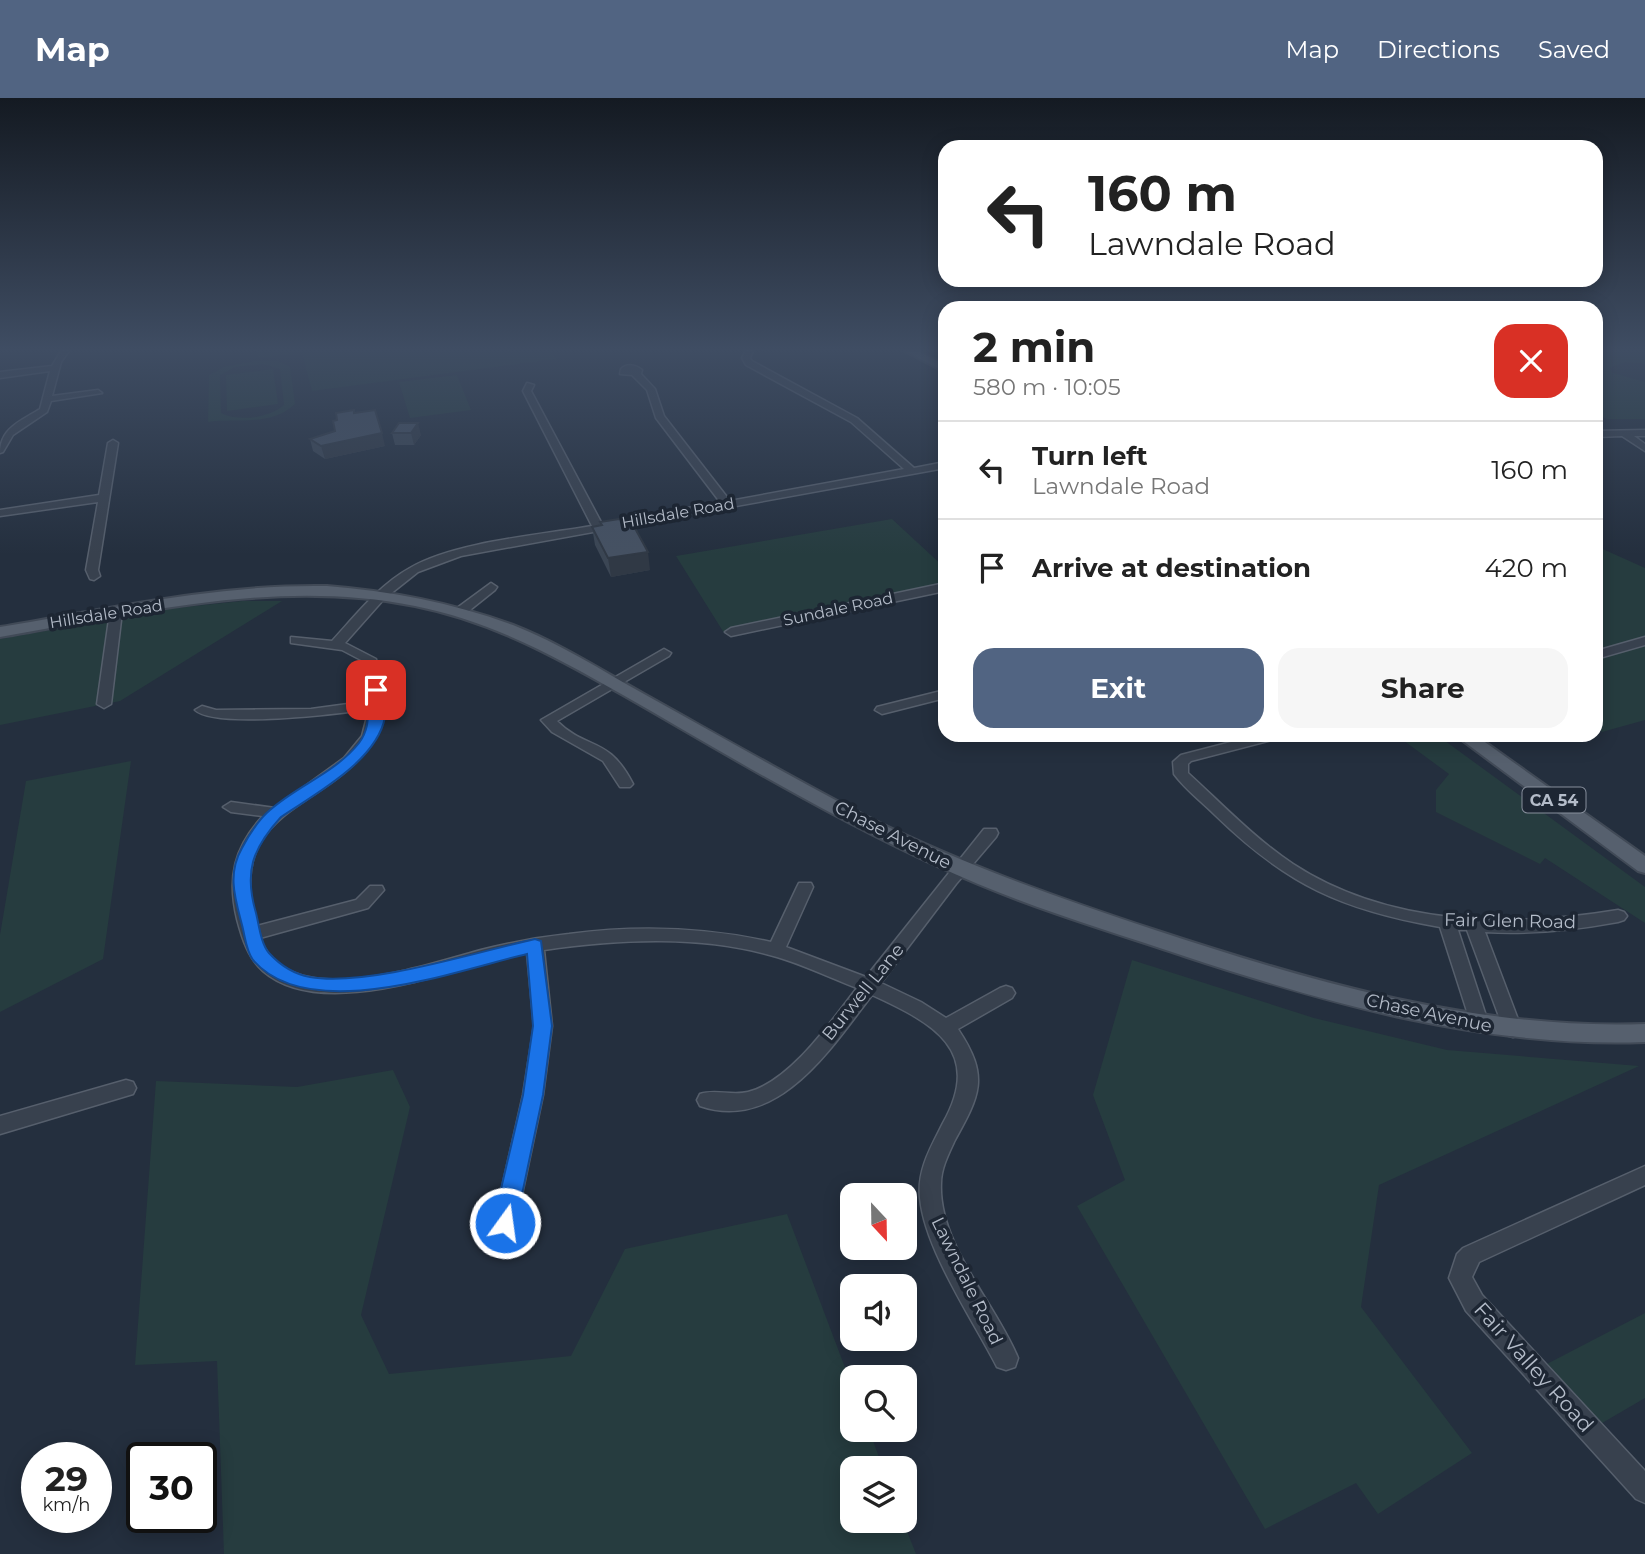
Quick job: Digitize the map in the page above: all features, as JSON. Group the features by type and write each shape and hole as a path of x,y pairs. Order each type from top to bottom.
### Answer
{"main road":[{"name":"Chase Avenue","path":"297,590 380,596 461,611 517,632 612,681 848,814 959,868 1056,905 1265,975 1480,1025 1590,1035 1645,1033"},
{"name":"Hillsdale Road","path":"0,632 209,597 297,590"},
{"name":"CA 54","path":"1474,742 1645,866"}],"street":[{"path":"0,450 9,433 31,419"},
{"path":"542,419 598,527"},
{"path":"661,419 727,504"},
{"path":"852,419 912,471"},
{"path":"1623,433 1645,448"},
{"path":"1603,434 1645,433"},
{"path":"94,576 92,570 102,498 113,443"},
{"name":"Hillsdale Road","path":"336,645 380,596 414,570 458,553 938,466"},
{"path":"0,513 102,498"},
{"path":"461,611 491,587"},
{"name":"Sundale Road","path":"731,632 938,588"},
{"path":"104,704 116,611"},
{"name":"Lawndale Road","path":"296,639 336,645 354,650 369,659 375,678 376,726 359,752 342,768 276,813 253,841 241,874 240,886 259,954 271,968 301,982 329,986 375,982 535,945 652,936 712,940 776,950 871,985 945,1028 965,1058 969,1090 932,1171 931,1205 940,1233 1006,1358"},
{"path":"1603,653 1645,641"},
{"path":"625,784 618,766 610,756 548,720 664,653"},
{"path":"882,710 938,696"},
{"path":"202,710 215,714 311,713 377,704"},
{"name":"Fair Glen Road","path":"1248,742 1186,758 1180,762 1181,774 1262,849 1306,878 1376,908 1447,921 1559,925 1618,916"},
{"path":"231,807 276,813"},
{"name":"Burwell Lane","path":"707,1100 729,1105 740,1103 787,1081 871,985 959,868 990,833"},
{"path":"776,950 805,887"},
{"path":"252,934 362,904 376,890"},
{"path":"1447,921 1480,1025"},
{"path":"1473,923 1513,1030"},
{"path":"505,1223 533,1095 542,1026 535,945"},
{"path":"945,1028 1006,992"},
{"path":"0,1125 126,1088"},
{"name":"Fair Valley Road","path":"1645,1175 1471,1255 1465,1262 1460,1278 1475,1303 1645,1490"}],"green space":[{"path":"208,419 264,419 253,420 208,422"},
{"path":"892,519 938,562 938,588 724,633 676,556"},
{"path":"1603,549 1645,568 1645,720 1603,732"},
{"path":"242,601 282,601 120,701 0,725 0,639 167,609"},
{"path":"1406,742 1447,742 1645,887 1645,923 1545,858 1540,864 1436,812 1436,790 1449,774"},
{"path":"131,761 103,959 0,1012 0,935 26,781"},
{"path":"1132,960 1314,1018 1447,1050 1639,1066 1379,1185 1361,1307 1472,1453 1378,1514 1356,1483 1265,1529 1077,1206 1125,1180 1093,1095"},
{"path":"393,1070 410,1107 361,1315 389,1374 571,1356 625,1249 787,1214 844,1365 840,1365 840,1442 873,1442 879,1456 840,1456 840,1533 908,1533 916,1554 224,1554 217,1361 135,1365 156,1081 297,1087"},
{"path":"1645,1313 1645,1398 1597,1426 1543,1366"}],"building":[{"path":"378,419 382,433 321,446 310,439 335,431 333,421"},
{"path":"399,423 418,423 411,433 392,433"},
{"path":"619,519 631,521 648,552 608,558 592,527 602,525 600,522"}],"route":[{"path":"376,690 376,726 359,752 342,768 276,813 260,831 248,851 243,863 240,886 254,946 264,961 280,974 309,984 344,986 375,982 535,945 542,1026 533,1095 505,1223"}]}
